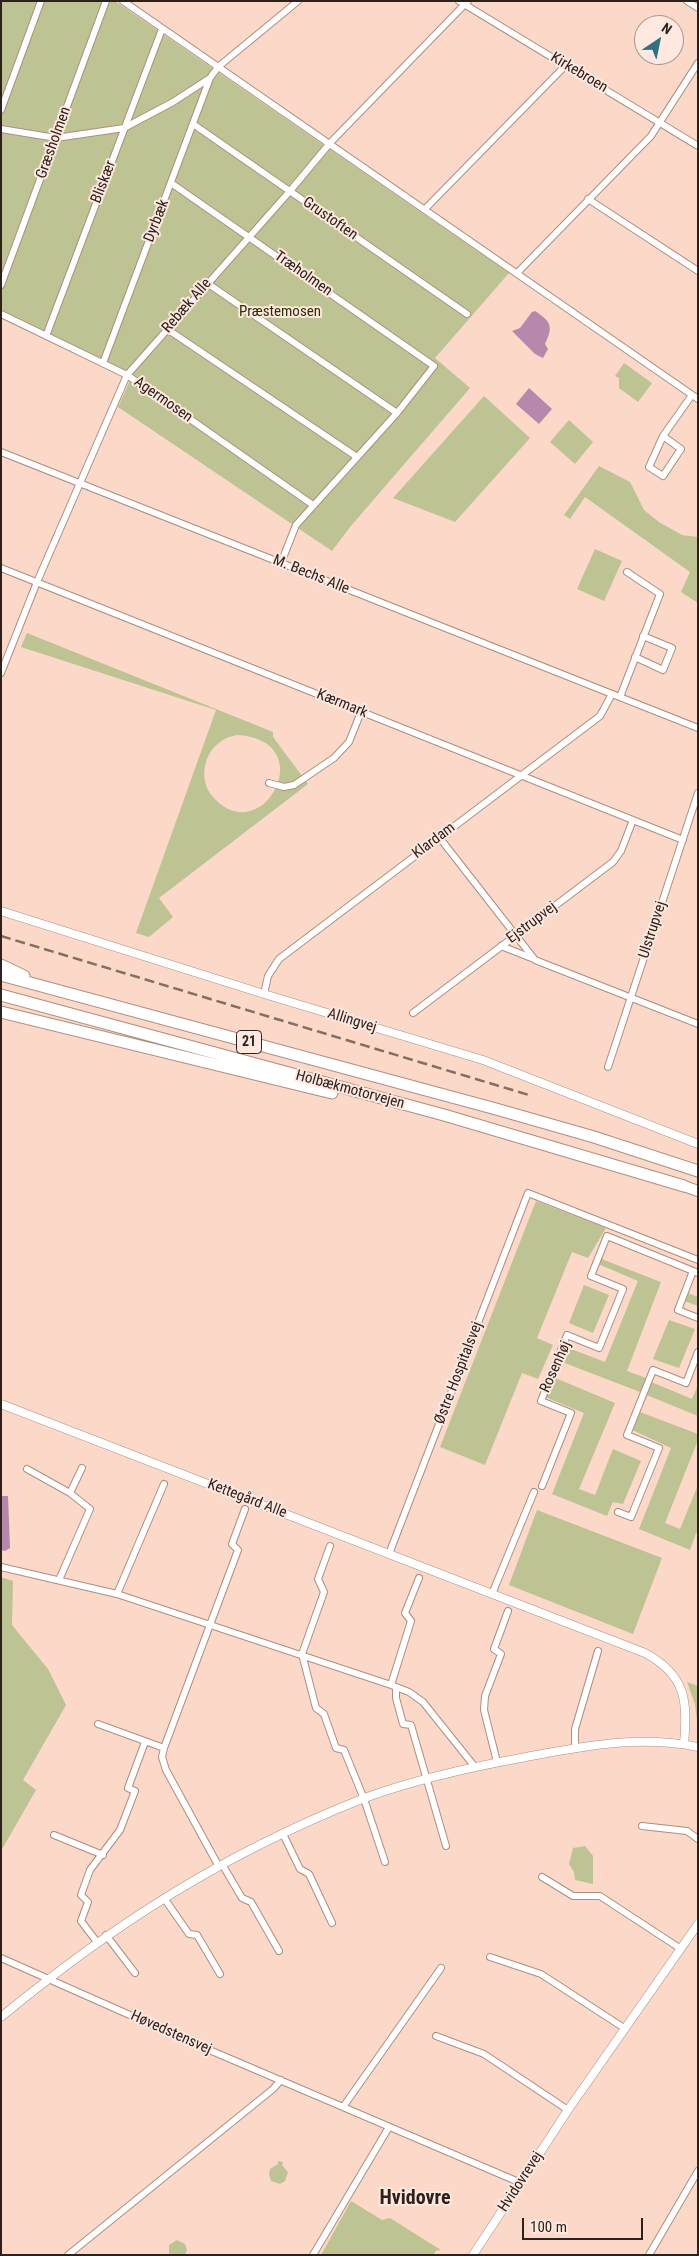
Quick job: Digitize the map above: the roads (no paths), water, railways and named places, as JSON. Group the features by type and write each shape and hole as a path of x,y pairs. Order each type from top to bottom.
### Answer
{"highway":[{"path":"1,965 46,987"},
{"name":"Holbækmotorvejen","path":"1,975 496,1109 594,1137 698,1171"},
{"name":"Holbækmotorvejen","path":"1,995 383,1099 684,1186"},
{"path":"1,1012 335,1094 383,1099"}],"main road":[{"name":"Holbækmotorvejen","path":"684,1186 698,1191"}],"street":[{"path":"1,110 41,1"},
{"name":"Græsholmen","path":"1,285 106,1"},
{"path":"123,1 695,397 663,436 649,467 663,476 681,449 663,436"},
{"path":"687,1 698,8"},
{"path":"1,129 56,138 124,128 210,78 218,68 293,2"},
{"name":"Kirkebroen","path":"464,2 698,146"},
{"name":"Rebæk Alle","path":"1,672 37,582 127,375 290,192 330,143 464,2"},
{"name":"Bliskær","path":"46,336 162,29"},
{"path":"517,273 651,136 698,63"},
{"path":"424,209 566,65"},
{"name":"Dyrbæk","path":"103,363 210,78"},
{"name":"Grustoften","path":"193,124 467,314"},
{"name":"Træholmen","path":"171,183 434,366 397,413"},
{"path":"588,199 698,271"},
{"path":"207,283 397,413 313,505 293,530 281,563"},
{"name":"Agermosen","path":"1,314 127,375 313,505"},
{"path":"167,329 358,457"},
{"name":"M. Bechs Alle","path":"1,452 698,728"},
{"name":"Kærmark","path":"1,568 683,840"},
{"path":"620,697 660,594 627,572"},
{"path":"635,657 663,670 672,648 643,636"},
{"name":"Klardam","path":"264,994 268,976 278,960 600,716 612,694"},
{"path":"268,783 284,787 294,785 334,758 349,742 362,712"},
{"name":"Ulstrupvej","path":"608,1067 698,793"},
{"name":"Ejstrupvej","path":"413,1013 613,862 621,851 633,820"},
{"path":"439,837 535,960"},
{"name":"Allingvej","path":"1,911 264,994 483,1060 698,1144"},
{"path":"501,946 698,1024"},
{"name":"Østre Hospitalsvej","path":"389,1554 528,1192 698,1260"},
{"name":"Rosenhøj","path":"542,1486 571,1414 540,1401 567,1336 599,1348 623,1289 591,1276 607,1236 695,1272 678,1310 698,1318"},
{"path":"618,1512 631,1517 659,1448 627,1435 654,1370 686,1383 698,1352"},
{"name":"Kettegård Alle","path":"1,1404 645,1653 659,1660 673,1673 685,1700 687,1714 684,1744"},
{"path":"70,1493 82,1468"},
{"path":"27,1469 70,1493 90,1509 59,1580"},
{"path":"117,1594 164,1484"},
{"path":"492,1594 534,1492"},
{"path":"244,1509 232,1544 238,1550 164,1748 162,1758 166,1770 220,1864 242,1898 251,1902 279,1951"},
{"path":"330,1546 318,1579 324,1592 302,1654 316,1708 324,1714 336,1748 344,1750 364,1799 385,1862"},
{"path":"1,1567 117,1594 302,1654 409,1692 423,1702 475,1767"},
{"path":"419,1578 405,1613 411,1621 393,1686 404,1724 411,1725 446,1846"},
{"path":"497,1762 484,1710 484,1703 501,1654 494,1649 508,1611"},
{"path":"575,1748 575,1728 598,1651"},
{"path":"98,1724 164,1748"},
{"path":"1,2017 106,1935 220,1864 364,1799 427,1779 475,1767 575,1748 626,1741 650,1740 698,1747"},
{"path":"97,1942 81,1921 88,1902 81,1895 90,1870 120,1830 135,1791 128,1788 145,1742"},
{"path":"642,1826 686,1831 698,1839"},
{"path":"283,1834 300,1869 310,1874 332,1923"},
{"path":"54,1835 103,1855"},
{"path":"542,1877 573,1896 600,1896 681,1948"},
{"path":"164,1898 189,1934 197,1936 220,1974"},
{"name":"Hvidovrevej","path":"473,2255 568,2110 698,1924"},
{"path":"106,1935 135,1974"},
{"path":"490,1957 541,1974 624,2028"},
{"name":"Høvedstensvej","path":"1,1958 187,2041 521,2183"},
{"path":"343,2107 442,1968"},
{"path":"436,2036 484,2054 568,2110"},
{"path":"68,2255 273,2089 281,2080"},
{"path":"312,2255 389,2127"},
{"path":"649,2255 698,2170"}],"railway":[{"path":"1,936 529,1095"}],"district":[{"name":"Hvidovre","path":"415,2199"}],"park label":[{"name":"Præstemosen","path":"280,312"}]}
